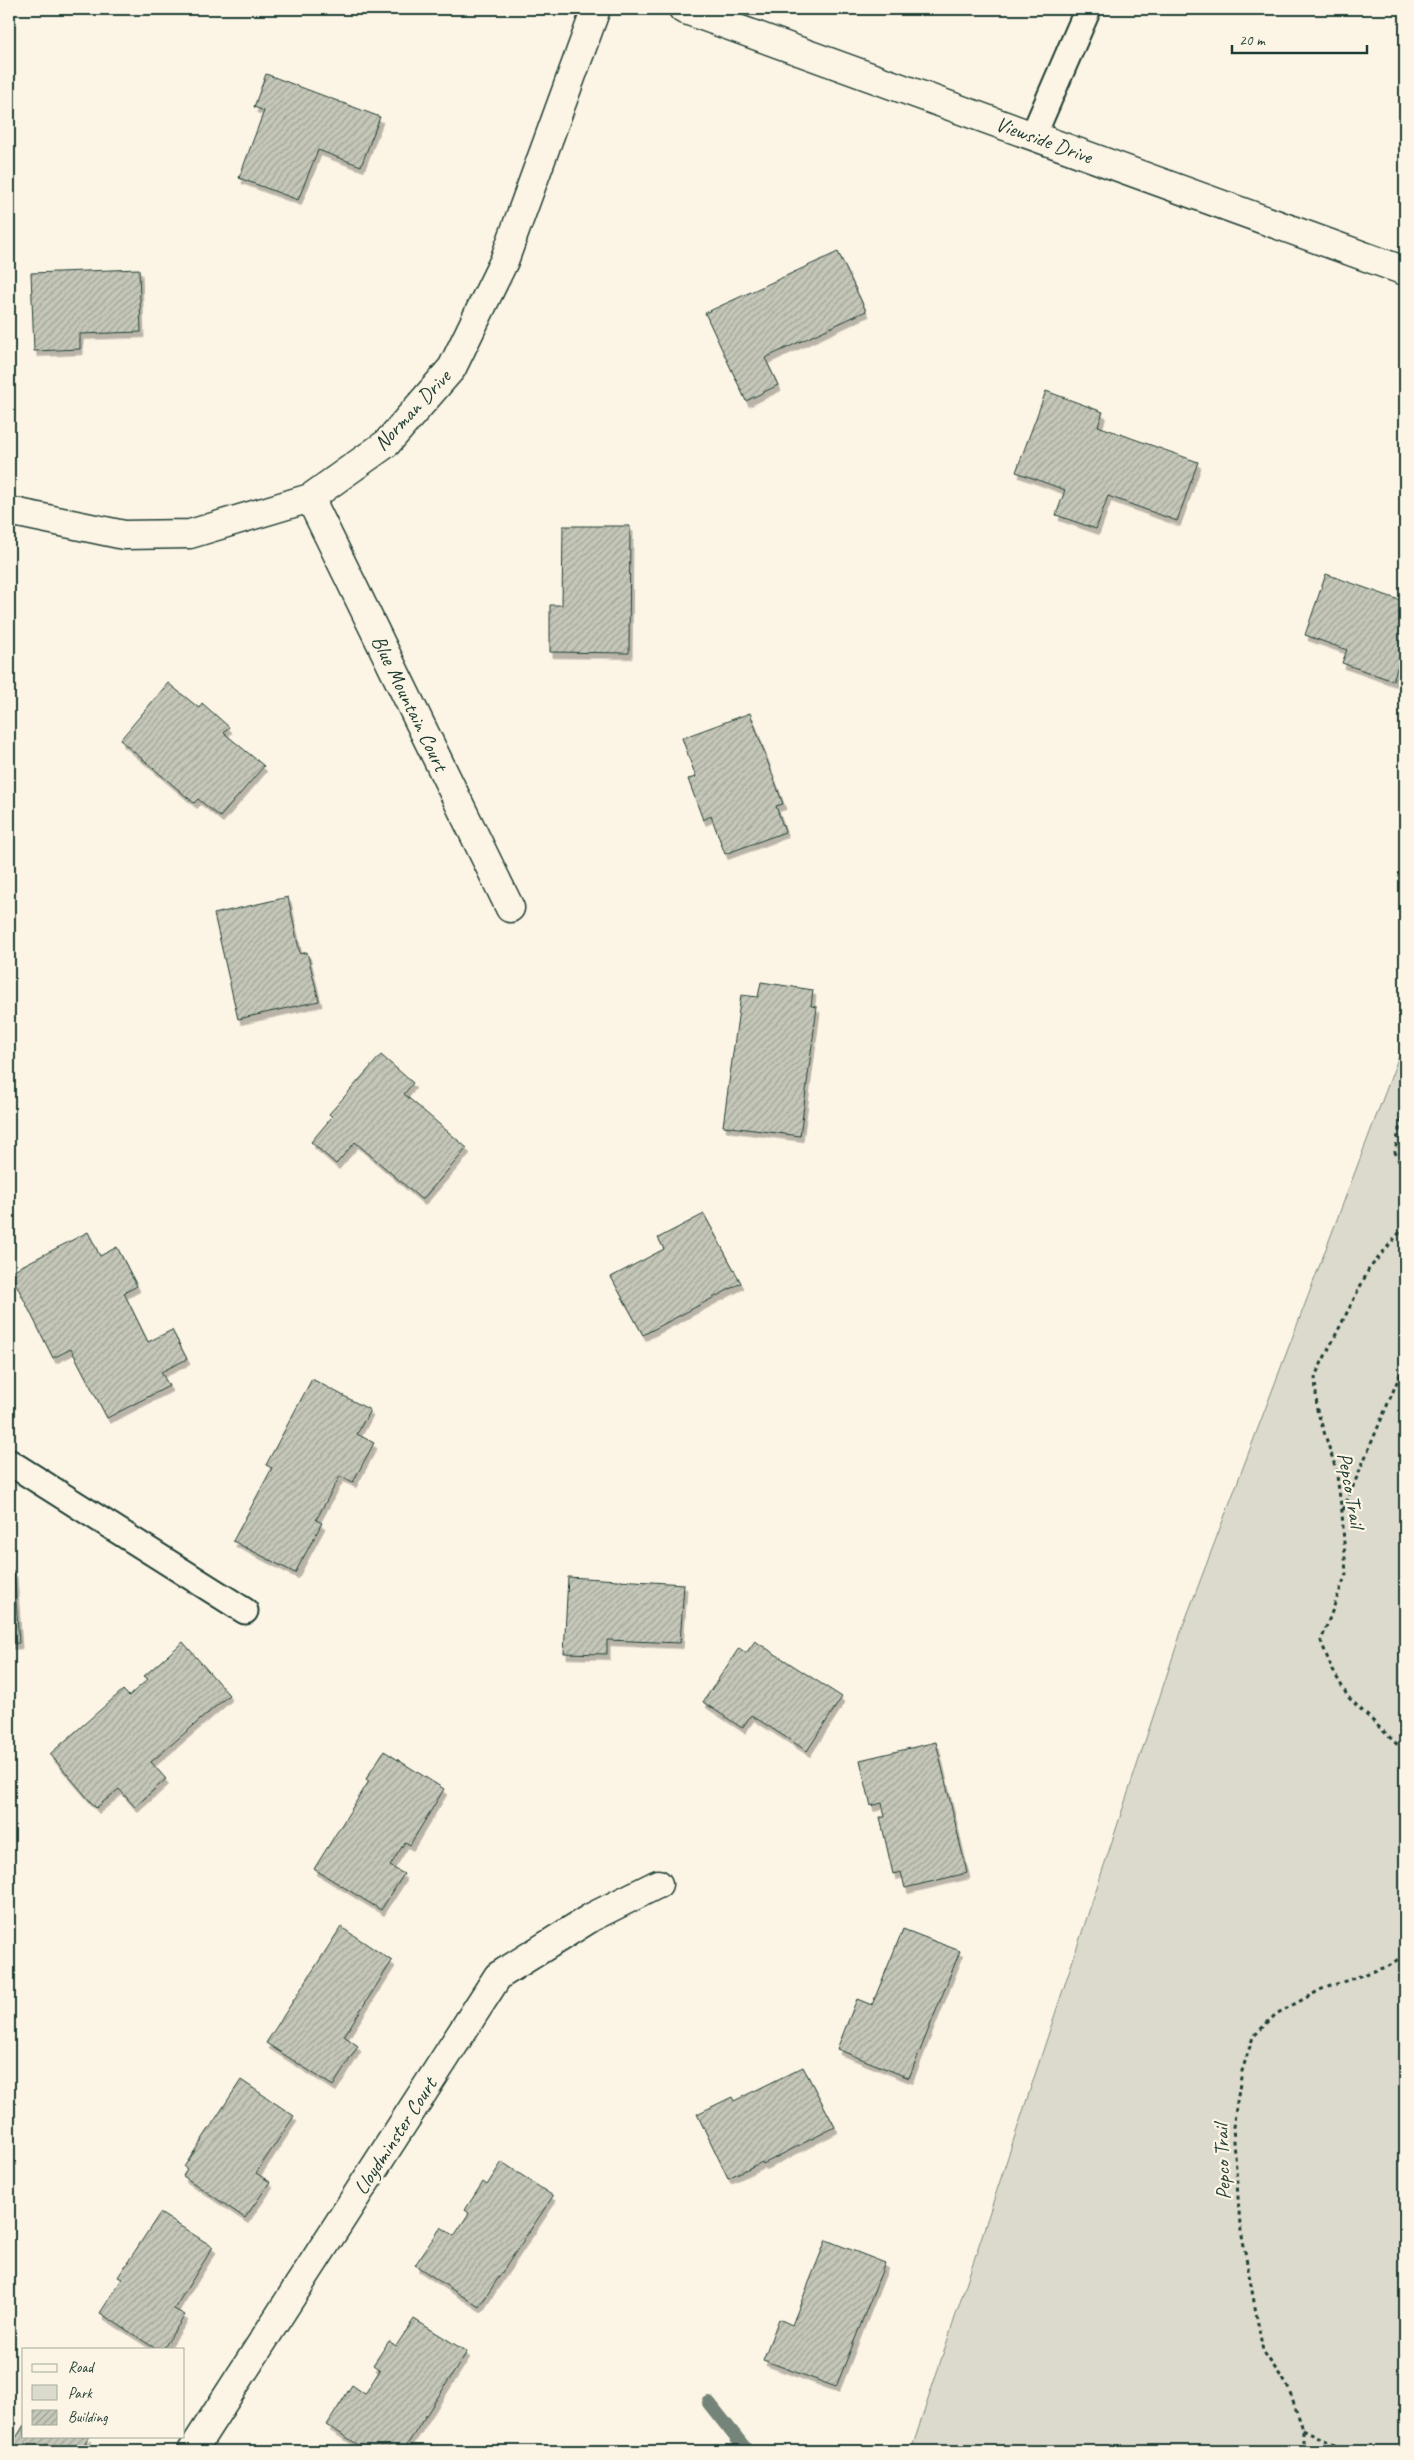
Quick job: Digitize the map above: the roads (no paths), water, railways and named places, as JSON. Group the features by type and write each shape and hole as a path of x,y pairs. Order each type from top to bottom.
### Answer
{"street":[{"name":"Norman Drive","path":"9,511 124,535 190,534 310,498 387,443 452,368 504,261 596,9"},
{"name":"Viewside Drive","path":"683,9 1405,271"},
{"name":"Blue Mountain Court","path":"310,498 510,908"},
{"name":"Lloydminster Court","path":"192,2451 498,1976 592,1917 658,1884"}],"lane":[{"path":"1033,136 1088,9"},
{"path":"9,1462 245,1611"}],"waterway":[{"path":"709,2403 747,2451"}]}
